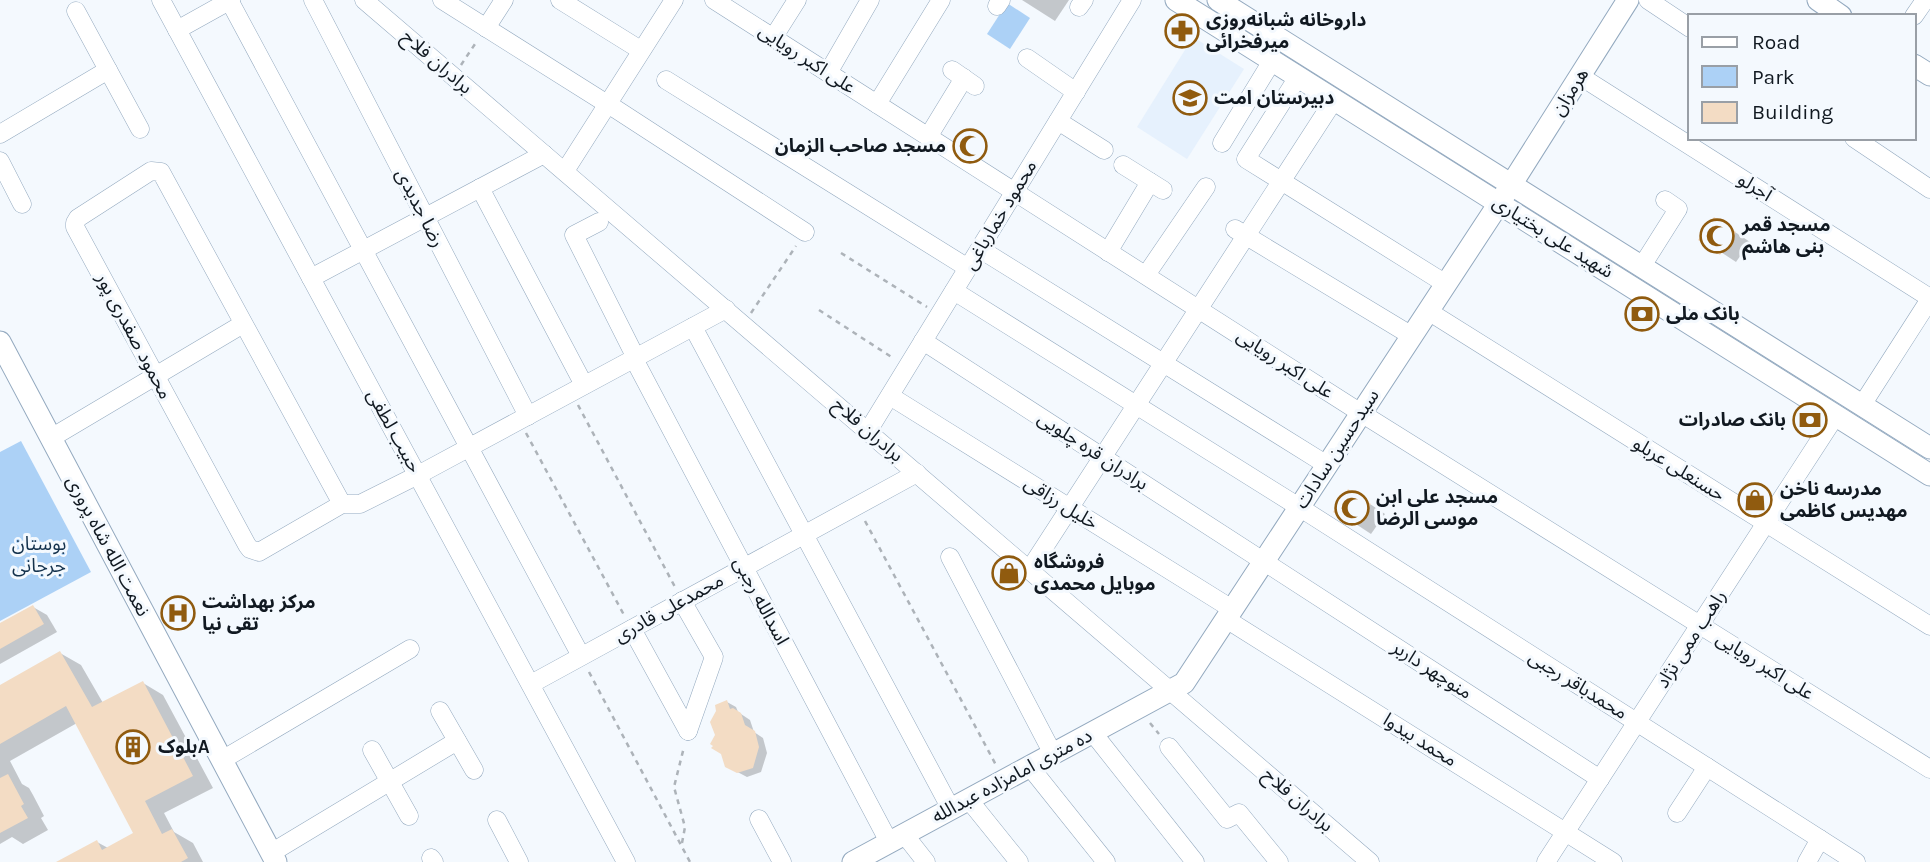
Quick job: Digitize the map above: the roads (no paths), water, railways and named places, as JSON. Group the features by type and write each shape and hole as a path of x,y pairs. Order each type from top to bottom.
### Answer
{"main road":[{"name":"شهید علی بختیاری","path":"1176,0 1930,475"},
{"name":"شهید علی بختیاری","path":"1218,0 1930,449"},
{"name":"هرمزان","path":"1499,204 1628,0"},
{"path":"1818,0 1838,14"},
{"path":"1446,170 1458,151"},
{"name":"سیدحسین سادات","path":"1172,691 1189,677 1499,204"},
{"name":"نعمت الله شاه پروری","path":"0,342 7,370 51,438 273,857"},
{"path":"1836,415 1855,401"},
{"name":"ده متری امامزاده عبدالله","path":"853,862 1172,691"}],"street":[{"name":"حبیب لطفی","path":"161,0 626,862"},
{"path":"177,30 229,0 581,656"},
{"name":"رضا جدیدی","path":"313,0 425,217 523,418"},
{"name":"برادران فلاح","path":"364,0 1370,862"},
{"path":"442,0 805,232"},
{"path":"486,28 504,0"},
{"path":"560,0 634,47"},
{"path":"565,172 606,103 674,0"},
{"name":"علی اکبر رویایی","path":"714,0 1361,413 1930,769"},
{"path":"773,38 797,0"},
{"path":"828,73 870,0"},
{"path":"877,104 941,0"},
{"name":"محمود خمارباغی","path":"868,431 1132,0"},
{"path":"1648,0 1688,27"},
{"path":"76,11 140,130"},
{"path":"1027,58 1076,92"},
{"path":"1222,143 1272,61"},
{"path":"0,134 108,70"},
{"name":"آجرلو","path":"1580,76 1930,299"},
{"path":"1298,77 1246,159 1446,284"},
{"path":"928,137 963,78"},
{"path":"666,79 968,268"},
{"path":"1030,569 1198,309 1241,232 1281,182 1334,100"},
{"path":"1058,121 1104,150"},
{"path":"1857,140 1930,189"},
{"path":"311,278 544,154"},
{"path":"0,162 22,204"},
{"path":"1108,252 1157,186 1124,165"},
{"name":"محمود صفدری پور","path":"243,324 161,172 151,171 80,216 75,223 247,545 255,551 264,551 342,504"},
{"path":"1146,275 1206,187"},
{"path":"480,188 578,389"},
{"path":"1642,266 1678,209 1665,200"},
{"name":"اسدالله رجبی","path":"599,222 573,235 635,358 744,567 897,838 926,862"},
{"path":"1241,232 1412,336"},
{"path":"980,249 1326,466"},
{"name":"محمدباقر رجبی","path":"954,291 1856,862"},
{"path":"1855,401 1930,299"},
{"path":"51,438 243,324 342,504 360,504 726,309"},
{"name":"حسنعلی عربلو","path":"1428,311 1930,626"},
{"path":"693,327 803,535 960,804 1019,862"},
{"name":"برادران قره چلویی","path":"923,341 1264,561"},
{"name":"خلیل رزاقی","path":"890,396 1070,508 1229,614"},
{"name":"راهب ممی نژاد","path":"1546,862 1836,415"},
{"name":"محمدعلی قادری","path":"531,684 917,473"},
{"path":"950,557 1053,754"},
{"name":"منوچهر داربر","path":"1264,561 1600,779"},
{"path":"632,629 688,731 714,657 682,601"},
{"name":"محمد بیدوا","path":"1229,614 1614,862"},
{"path":"222,760 410,649"},
{"path":"440,711 474,770"},
{"path":"1093,733 1195,862"},
{"path":"273,857 457,740"},
{"path":"1169,747 1227,820 1239,813 1279,862"},
{"path":"372,750 409,816"},
{"path":"1030,767 1106,862"},
{"path":"1677,813 1707,767"},
{"path":"759,819 782,862"},
{"path":"497,820 514,860"},
{"path":"1807,862 1820,839"}],"place":[{"name":"داروخانه شبانه‌روزی میرفخرائی","path":"1182,31"},
{"name":"دبیرستان امت","path":"1190,98"},
{"name":"مسجد صاحب الزمان","path":"970,146"},
{"name":"مسجد قمر بنی هاشم","path":"1717,236"},
{"name":"بانک ملی","path":"1642,314"},
{"name":"بانک صادرات","path":"1810,420"},
{"name":"مدرسه ناخن مهدیس کاظمی","path":"1755,500"},
{"name":"مسجد علی ابن موسی الرضا","path":"1352,508"},
{"name":"فروشگاه موبایل محمدی","path":"1009,573"},
{"name":"مرکز بهداشت تقی نیا","path":"178,613"},
{"name":"بلوکA","path":"133,747"}],"park label":[{"name":"بوستان جرجانی","path":"39,555"}]}
